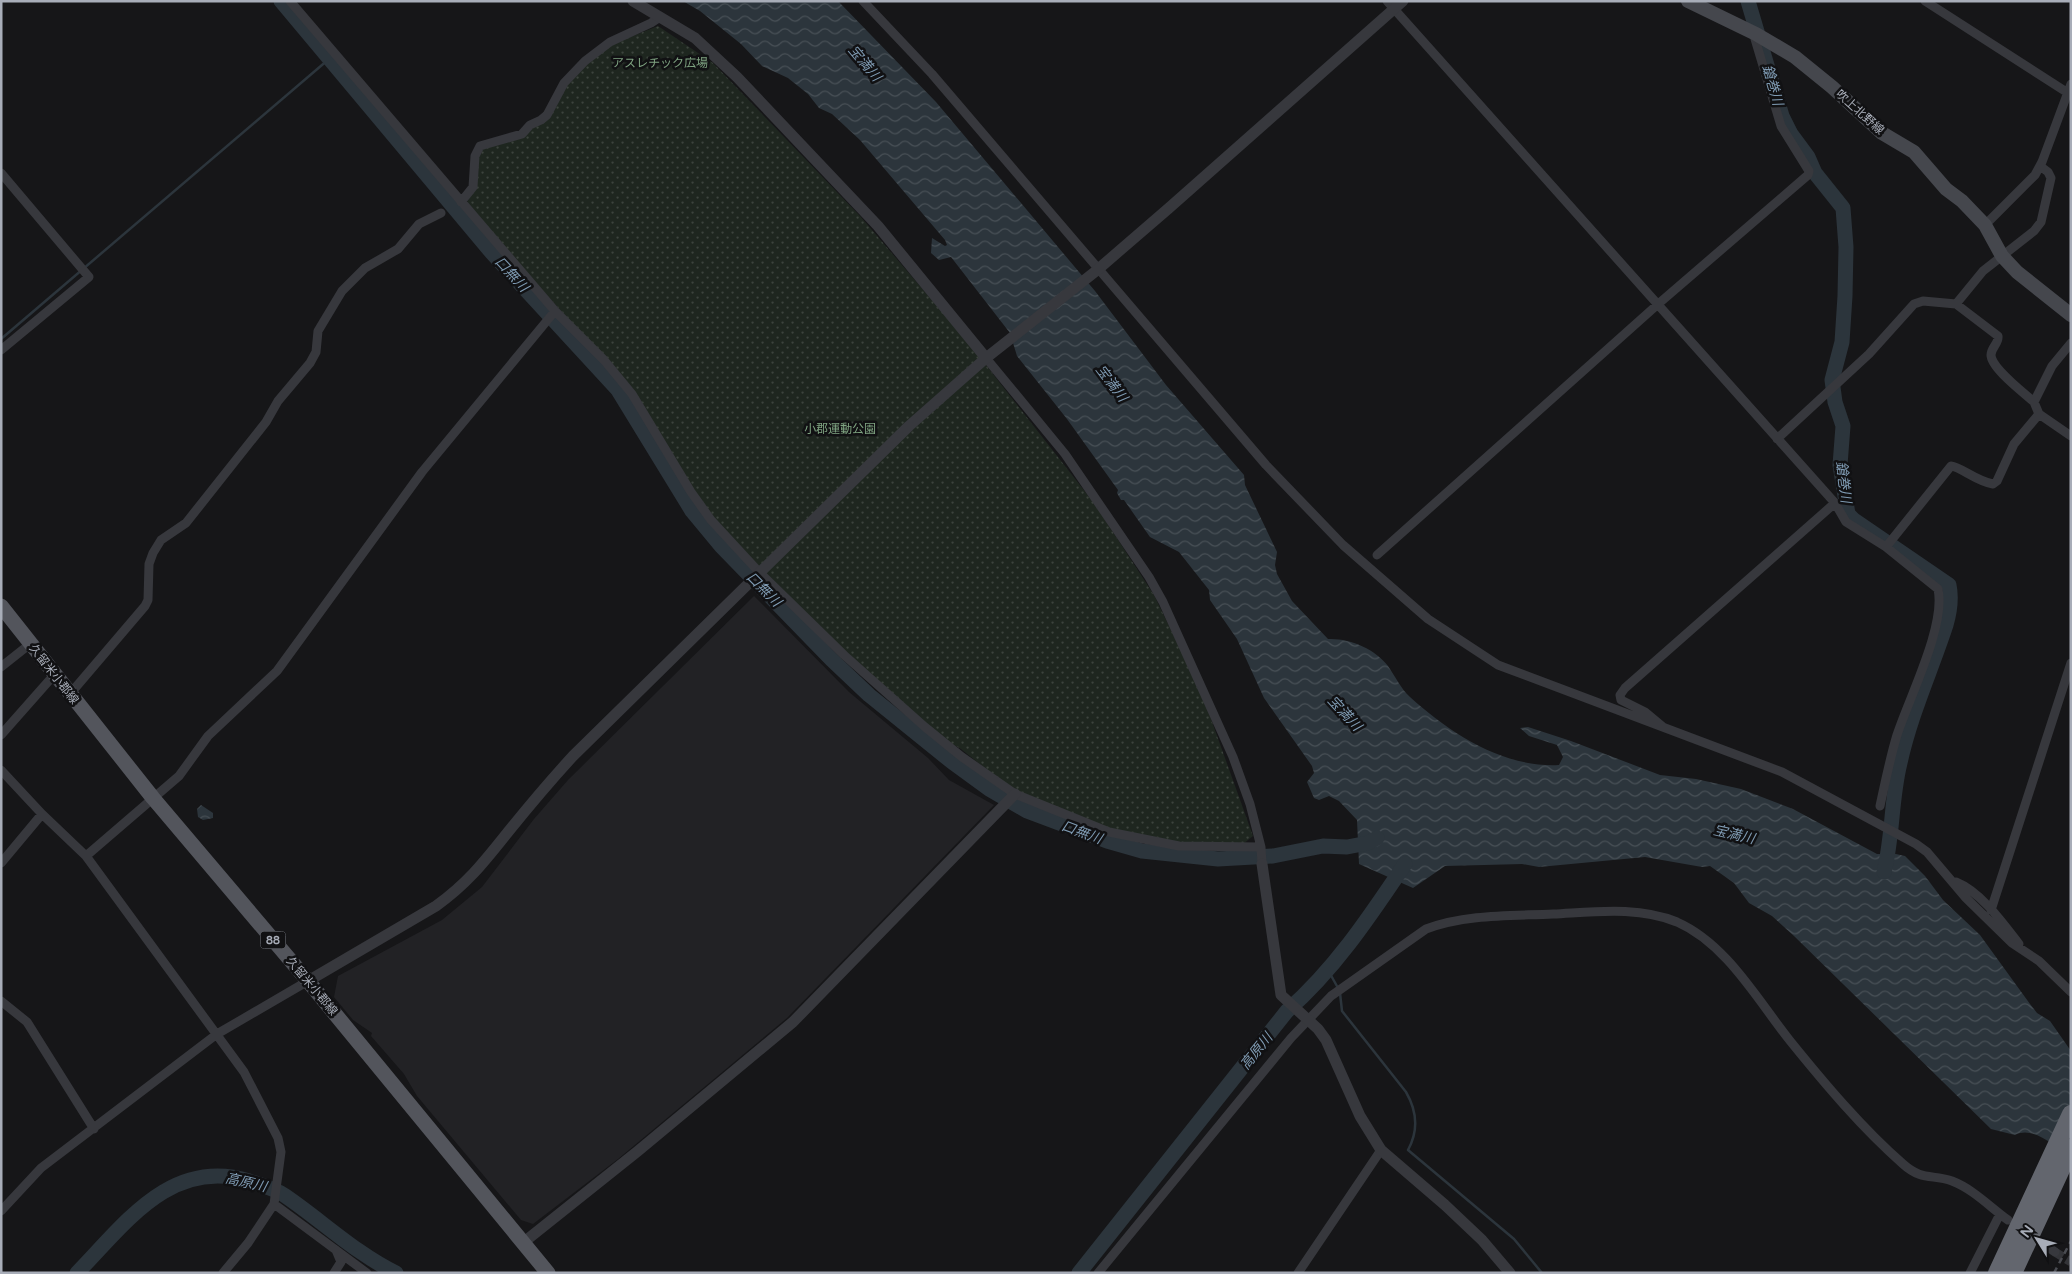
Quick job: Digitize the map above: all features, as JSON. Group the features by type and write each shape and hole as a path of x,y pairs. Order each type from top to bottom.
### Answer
{"highway":[{"path":"2014,1273 2036,1207 2071,1114"},
{"path":"1997,1273 2071,1148"}],"main road":[{"name":"吹上北野線","path":"1688,1 1756,34 1795,57 1832,87 1882,133 1914,152 1946,189 1962,201 1985,225 2002,256 2017,272 2071,315"},
{"name":"久留米小郡線","path":"1,606 153,798 308,981 548,1273"}],"street":[{"path":"290,1 460,202 555,311 604,360 632,394 690,492 711,520 759,572 844,655 925,727 962,757 1015,794 1109,832 1179,846 1261,847"},
{"path":"633,1 695,38 718,59 827,171 990,355 1065,454 1153,585 1233,757 1250,804 1261,847 1281,996 1308,1018 1326,1040 1360,1116 1381,1150 1445,1205 1482,1240 1510,1273"},
{"path":"863,1 932,74 1097,270 1237,432 1310,512 1343,545 1428,618 1498,665 1782,772 1820,790 1916,844 1927,852 1949,880 1995,927 2045,966 2071,992"},
{"path":"1925,1 2069,88 2035,175 1985,225"},
{"path":"1,1211 41,1168 216,1034 436,906 456,892 474,876 546,786 574,756 870,462 990,355 1097,270 1395,4 1657,305 1835,503 1846,522 1886,547 1938,589 1940,598 1936,628 1896,737 1880,806"},
{"path":"460,202 473,187 475,156 480,146 522,134 530,125 547,115 564,83 586,61 610,42 660,17"},
{"path":"1377,555 1657,305 1808,175 1809,171 1781,126 1755,39 1756,34"},
{"path":"1956,304 1983,271 2028,238 2041,222 2051,178 2048,172 2040,166"},
{"path":"1,173 88,277 1,350"},
{"path":"70,694 139,614 148,600 149,564 161,540 186,523 266,422 278,401 310,363 316,352 318,331 342,291 365,268 398,249 419,224 441,212"},
{"path":"1777,439 1869,354 1914,304 1923,301 1956,304 1998,336 1998,340 1991,351 1991,358 1995,366 2034,402 2039,414 2071,436"},
{"path":"86,856 179,776 208,736 230,713 277,671 422,472 545,326 555,311"},
{"path":"2034,402 2052,366 2071,343"},
{"path":"1886,547 1951,466 1955,466 1975,480 1993,484 2014,444 2039,414"},
{"path":"1665,729 1645,712 1621,700 1620,695 1625,688 1835,503"},
{"path":"1,667 30,644"},
{"path":"1991,910 2071,662"},
{"path":"1,735 54,675"},
{"path":"1,770 42,814 86,856 244,1072 278,1138 281,1152 275,1202 248,1243 223,1273"},
{"path":"524,1242 638,1151 793,1022 1015,794"},
{"path":"1,863 42,814"},
{"path":"1949,880 1960,884 1991,910 2025,952"},
{"path":"1098,1273 1237,1102 1308,1018 1330,996 1407,940 1426,929 1442,923 1480,917 1622,911 1655,916 1688,928 1714,948 1731,965 1791,1043 1842,1102 1904,1165 1921,1176 1953,1181 2008,1220"},
{"path":"1,1001 27,1022 94,1129"},
{"path":"1298,1273 1381,1150"},
{"path":"275,1202 367,1273"},
{"path":"1970,1273 2000,1214"},
{"path":"2045,1245 2055,1252"},
{"path":"334,1273 341,1262 336,1250"}],"shaded area":[{"path":"754,596 849,692 928,758 949,780 994,805 787,1018 618,1159 533,1224 521,1220 417,1096 404,1074 371,1036 372,1033 353,1020 334,997 338,976 442,920 482,887 534,819 568,780"}],"green space":[{"name":"小郡運動公園","path":"658,26 713,63 860,216 967,341 1094,503 1154,595 1202,694 1253,836 1243,844 1179,843 1107,828 1048,806 1006,785 961,749 940,737 804,614 719,524 695,492 634,393 466,204 473,192 478,154 483,146 526,133 574,76 610,45"}],"water":[{"name":"宝満川","path":"683,1 838,1 936,102 1095,291 1166,385 1244,475 1245,485 1277,552 1275,565 1277,574 1292,601 1328,639 1345,640 1376,654 1388,666 1407,694 1442,723 1479,746 1498,754 1518,761 1559,765 1563,757 1557,745 1529,736 1520,728 1528,727 1571,741 1660,775 1696,779 1741,789 1793,809 1877,854 1881,854 1882,851 1905,856 1925,876 1943,900 1980,935 2037,1013 2050,1021 2071,1051 2071,1158 2037,1135 2022,1133 2015,1135 1991,1129 1794,936 1772,916 1749,903 1734,883 1710,866 1702,867 1645,857 1539,867 1522,864 1445,866 1413,888 1359,864 1357,820 1339,801 1329,796 1319,800 1314,798 1307,782 1314,773 1312,766 1264,698 1237,639 1210,600 1209,590 1179,552 1150,537 1124,500 1121,500 1117,493 1118,490 1067,419 1017,356 1010,333 951,257 939,260 931,253 932,238 945,246 947,245 945,240 860,140 832,114 819,108 808,94 788,78 762,66 741,44 700,11"},
{"path":"201,805 213,813 213,818 203,820 198,817 197,809"}],"waterway":[{"name":"口無川","path":"281,1 492,253 618,390 692,511 721,546 831,659 869,695 952,762 989,789 1027,811 1107,841 1142,851 1218,859 1273,856 1323,846 1347,847 1368,843 1377,838"},
{"name":"鎗巻川","path":"1748,1 1782,116 1791,134 1808,157 1815,173 1843,208 1846,247 1845,296 1842,342 1832,380 1835,402 1843,426 1840,465 1848,514 1949,585 1950,590 1949,615 1904,745 1897,777 1884,872"},
{"path":"1,339 329,59"},
{"name":"高原川","path":"1079,1273 1287,1011 1321,978 1336,960 1405,864"},
{"path":"1328,970 1338,988"},
{"path":"1340,993 1342,1011 1410,1099 1414,1113 1415,1128 1412,1143 1408,1150 1514,1239 1542,1273"},
{"name":"高原川","path":"77,1273 132,1216 152,1200 173,1187 196,1178 221,1176 249,1181 280,1193 366,1256 396,1273"}],"tunnel":[{"path":"2055,1252 2071,1262"}],"railway":[{"path":"2054,1273 2071,1241"}],"park label":[{"name":"アスレチック広場","path":"660,63"}]}
